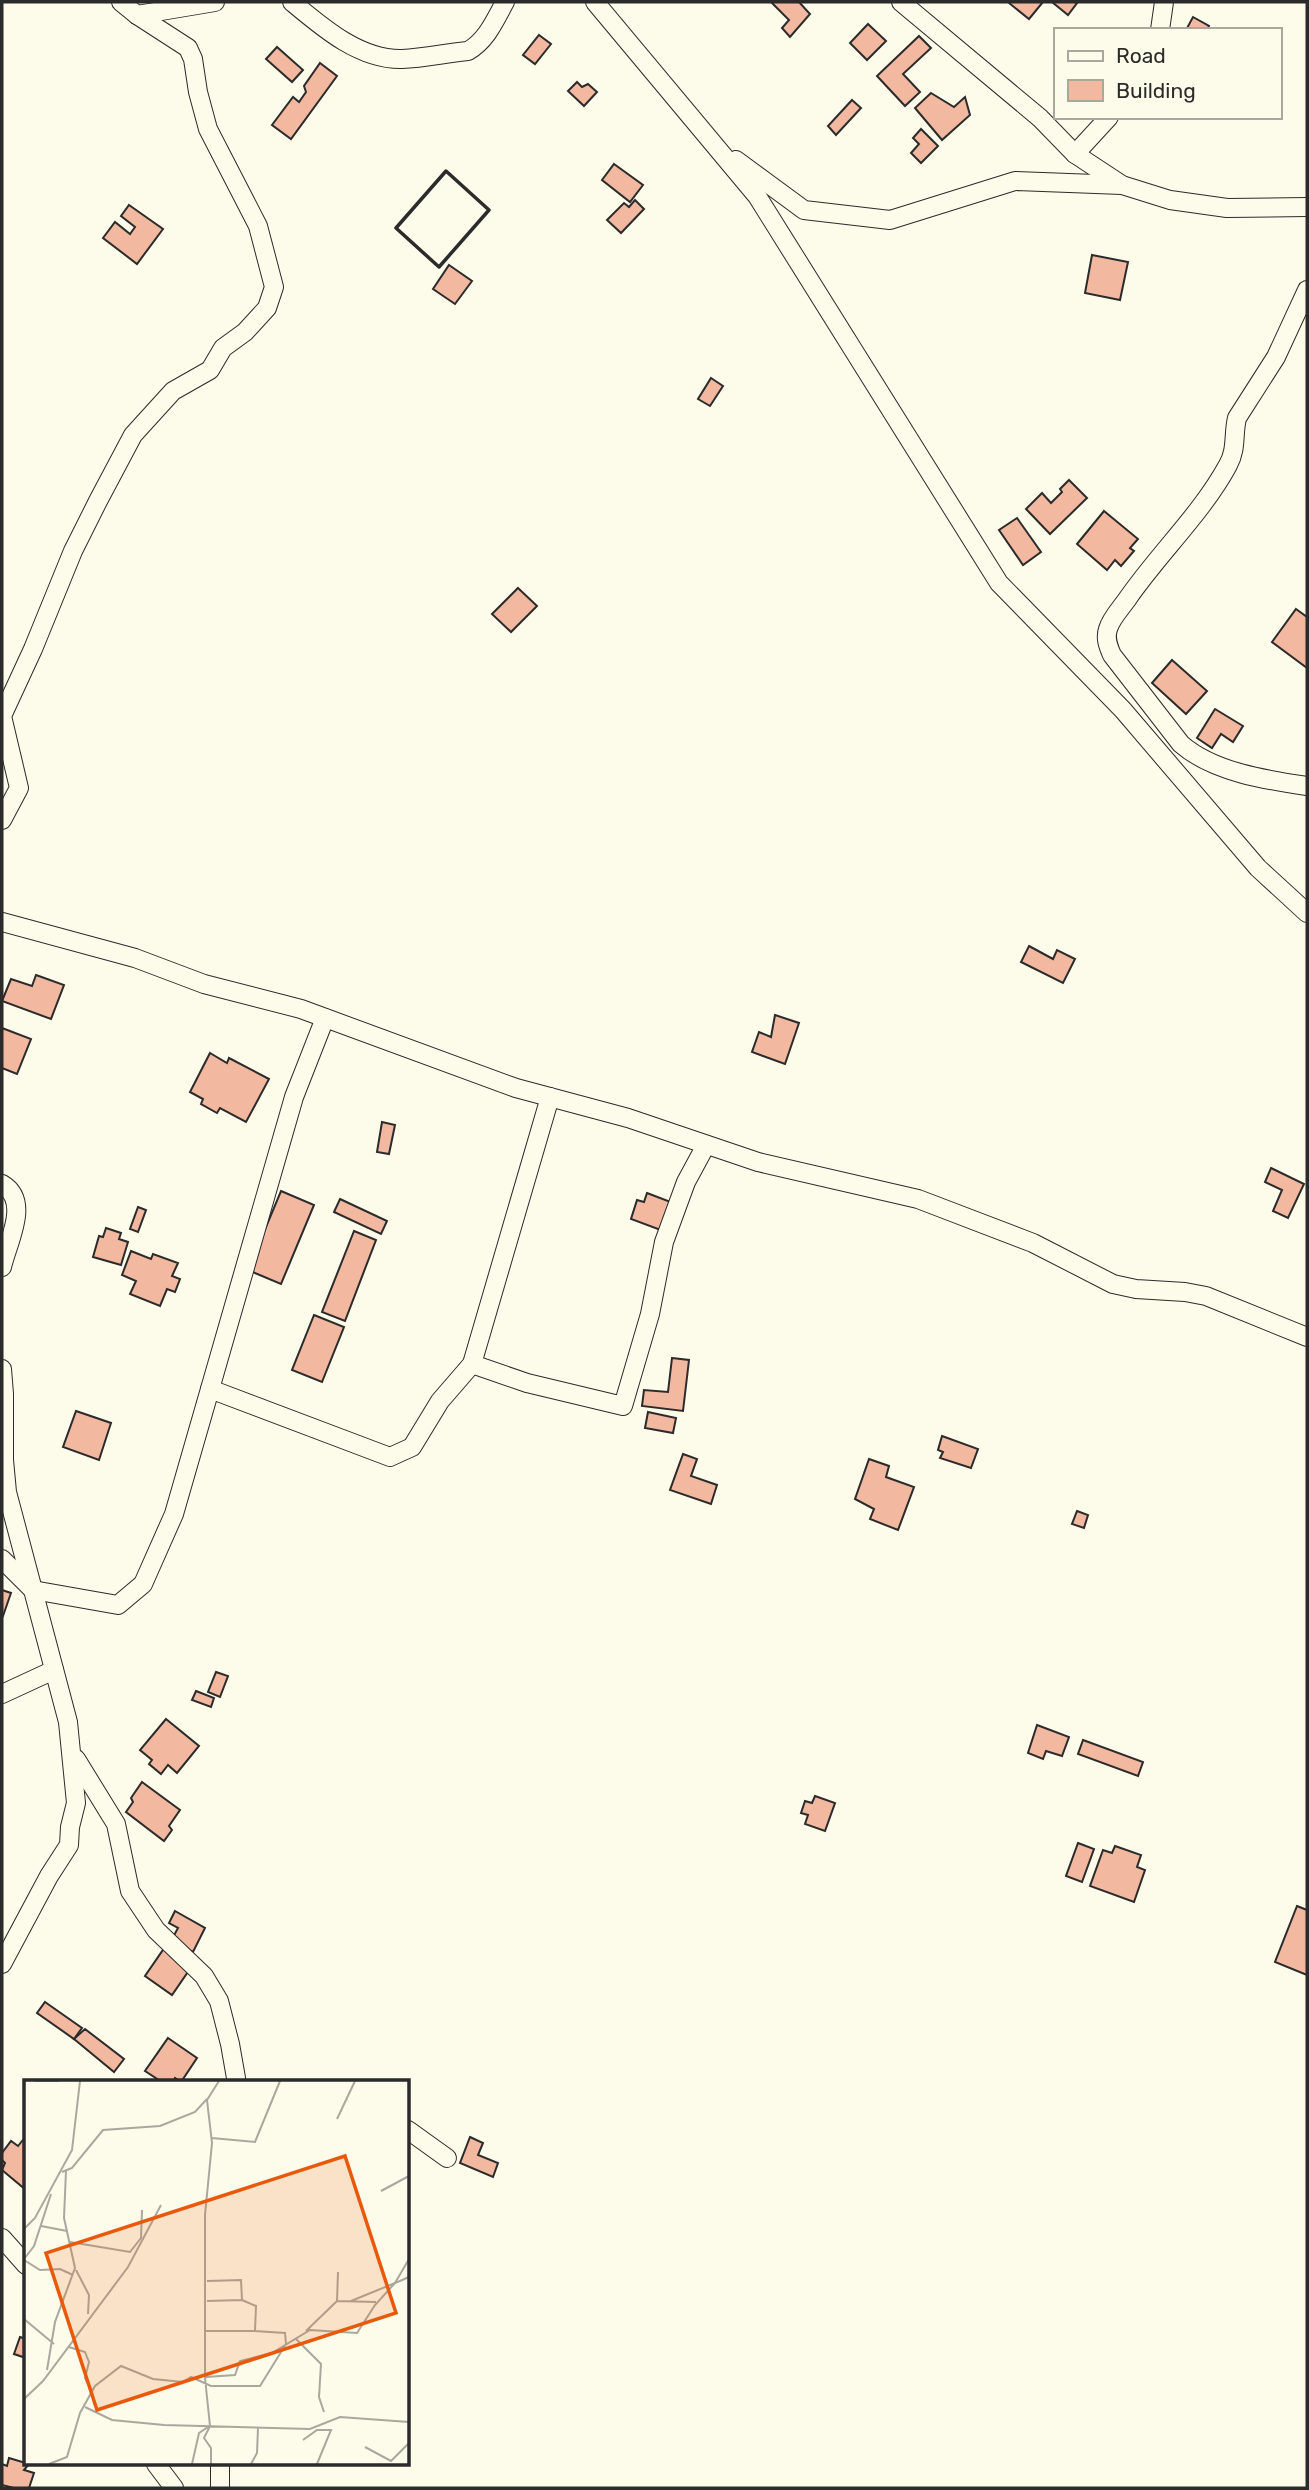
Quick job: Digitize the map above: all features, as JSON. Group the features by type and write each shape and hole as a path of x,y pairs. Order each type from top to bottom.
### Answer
{"street":[{"path":"2,820 19,789 2,716 73,551 98,501 133,435 173,391 210,370 223,348 258,320 267,308 274,287 258,226 208,129 198,92 194,59 188,48 121,2"},
{"path":"137,15 215,2"},
{"path":"292,2 352,46 381,57 403,59 468,51 486,36 505,2"},
{"path":"595,2 757,195 999,583 1123,710 1258,868 1307,913"},
{"path":"901,2 1040,118 1075,154 1122,186"},
{"path":"1160,28 1164,2"},
{"path":"1075,154 1107,119"},
{"path":"717,145 804,210 890,220 1015,181 1122,186 1170,200 1227,208 1307,207"},
{"path":"1307,290 1276,357 1237,418 1235,450 1228,466 1191,518 1138,583 1108,627 1106,640 1112,655 1181,744 1192,754 1236,771 1307,786"},
{"path":"2,922 135,958 204,984 301,1009 516,1088 628,1118 758,1162 918,1199 1033,1242 1113,1284 1206,1296 1307,1338"},
{"path":"2,1559 33,1590 118,1605 143,1584 174,1514 294,1097 325,1018"},
{"path":"210,1390 390,1457 412,1447 440,1401 472,1364 550,1097"},
{"path":"472,1364 527,1383 622,1406 650,1314 664,1242 686,1182 706,1145"},
{"path":"2,1184 14,1195 18,1209 2,1267"},
{"path":"2,1369 7,1492 68,1722 76,1803 69,1845 49,1876 2,1964"},
{"path":"2,1694 54,1670"},
{"path":"72,1753 116,1825 130,1891 156,1930 204,1976 219,2001 238,2080"},
{"path":"410,2131 447,2158"},
{"path":"2,2238 24,2263"},
{"path":"158,2466 174,2488"},
{"path":"220,2466 220,2488"}],"building":[{"path":"771,2 799,2 810,14 790,37 782,28 789,20"},
{"path":"1010,2 1043,2 1029,19"},
{"path":"1052,2 1075,2 1077,3 1068,15"},
{"path":"1193,17 1209,26 1208,28 1187,28"},
{"path":"868,24 886,41 867,60 850,43"},
{"path":"539,35 551,44 535,64 523,55"},
{"path":"919,36 931,48 903,74 920,92 905,106 877,76"},
{"path":"277,47 303,70 292,82 266,59"},
{"path":"320,63 337,76 291,139 272,125 293,97 299,102 306,92 304,86"},
{"path":"577,82 582,87 588,84 597,92 584,106 568,91"},
{"path":"931,93 954,107 965,97 970,115 942,140 915,108"},
{"path":"852,100 861,108 836,135 828,126"},
{"path":"921,129 938,146 921,163 911,153 919,144 913,138"},
{"path":"614,164 643,185 630,202 602,180"},
{"path":"635,200 644,209 621,233 607,220 624,203 629,207"},
{"path":"129,205 163,229 137,264 103,238 115,222 130,234 135,227 121,216"},
{"path":"1092,255 1128,262 1120,300 1085,293"},
{"path":"449,265 472,281 455,304 433,289"},
{"path":"711,378 723,386 710,406 698,399"},
{"path":"1069,480 1087,498 1050,534 1026,509 1042,493 1051,503"},
{"path":"1104,511 1138,539 1130,548 1134,551 1121,566 1115,560 1107,570 1077,544"},
{"path":"1017,518 1041,552 1023,565 999,530"},
{"path":"518,588 537,606 511,632 492,614"},
{"path":"1296,609 1307,617 1307,668 1272,642"},
{"path":"1172,660 1207,691 1186,714 1152,683"},
{"path":"1215,709 1243,726 1233,742 1221,734 1212,748 1197,738"},
{"path":"1029,946 1053,959 1057,950 1075,959 1063,983 1021,962"},
{"path":"36,975 64,985 51,1019 2,1001 11,979 32,986"},
{"path":"775,1015 799,1023 785,1064 752,1052 759,1032 771,1037"},
{"path":"2,1028 31,1039 17,1074 2,1068"},
{"path":"210,1053 227,1063 229,1058 269,1079 246,1122 220,1108 217,1113 201,1104 203,1099 190,1092"},
{"path":"382,1122 395,1125 389,1154 377,1152"},
{"path":"1271,1168 1304,1184 1288,1218 1273,1211 1282,1190 1265,1182"},
{"path":"281,1191 314,1205 281,1284 248,1270"},
{"path":"647,1193 676,1204 666,1232 631,1219 637,1200 644,1202"},
{"path":"340,1199 387,1221 381,1234 334,1212"},
{"path":"138,1207 146,1210 138,1232 130,1229"},
{"path":"106,1228 121,1233 119,1239 128,1242 121,1265 93,1257 99,1236 103,1237"},
{"path":"354,1231 376,1240 345,1321 322,1312"},
{"path":"131,1251 151,1259 153,1254 178,1263 172,1276 180,1279 175,1292 167,1289 160,1306 130,1294 136,1281 122,1275"},
{"path":"314,1315 344,1327 322,1382 292,1370"},
{"path":"672,1358 689,1360 683,1411 642,1406 644,1390 668,1392"},
{"path":"76,1411 111,1423 99,1460 63,1447"},
{"path":"648,1412 676,1418 673,1433 645,1428"},
{"path":"942,1436 978,1449 971,1468 940,1458 943,1452 938,1450"},
{"path":"683,1454 697,1459 691,1476 717,1485 711,1504 670,1490"},
{"path":"869,1459 889,1466 886,1477 914,1487 898,1530 870,1519 874,1509 855,1499"},
{"path":"1077,1511 1088,1515 1084,1528 1072,1524"},
{"path":"2,1590 11,1593 3,1616 2,1615"},
{"path":"216,1672 228,1676 220,1697 208,1692"},
{"path":"196,1691 214,1698 211,1707 192,1700"},
{"path":"166,1719 199,1746 177,1773 168,1765 161,1774 149,1764 152,1760 140,1750"},
{"path":"1037,1725 1069,1737 1062,1756 1046,1751 1043,1759 1028,1753"},
{"path":"1083,1740 1143,1762 1138,1776 1078,1754"},
{"path":"142,1782 180,1810 169,1826 172,1830 164,1841 126,1812 133,1802 131,1798"},
{"path":"815,1796 835,1803 825,1831 805,1824 808,1815 801,1813 805,1801 812,1803"},
{"path":"1078,1843 1094,1849 1082,1882 1066,1876"},
{"path":"1115,1846 1141,1855 1137,1867 1145,1870 1134,1902 1090,1886 1103,1850 1112,1853"},
{"path":"1297,1906 1307,1910 1307,1975 1275,1962"},
{"path":"175,1911 205,1928 193,1952 171,1941 178,1928 169,1923"},
{"path":"165,1947 192,1966 172,1995 145,1976"},
{"path":"45,2002 82,2028 74,2039 37,2013"},
{"path":"85,2029 124,2059 114,2072 74,2039"},
{"path":"168,2038 197,2058 182,2080 159,2080 145,2071"},
{"path":"470,2137 483,2143 478,2155 498,2163 493,2177 460,2163"},
{"path":"24,2138 24,2188 2,2170 5,2163 2,2153 11,2141 18,2146"},
{"path":"20,2337 24,2338 24,2357 14,2354"},
{"path":"9,2458 24,2462 24,2466 27,2466 24,2470 34,2473 29,2488 2,2485 2,2464 7,2466"}],"wall":[{"path":"446,171 489,210 439,267 396,228 446,171"}]}
